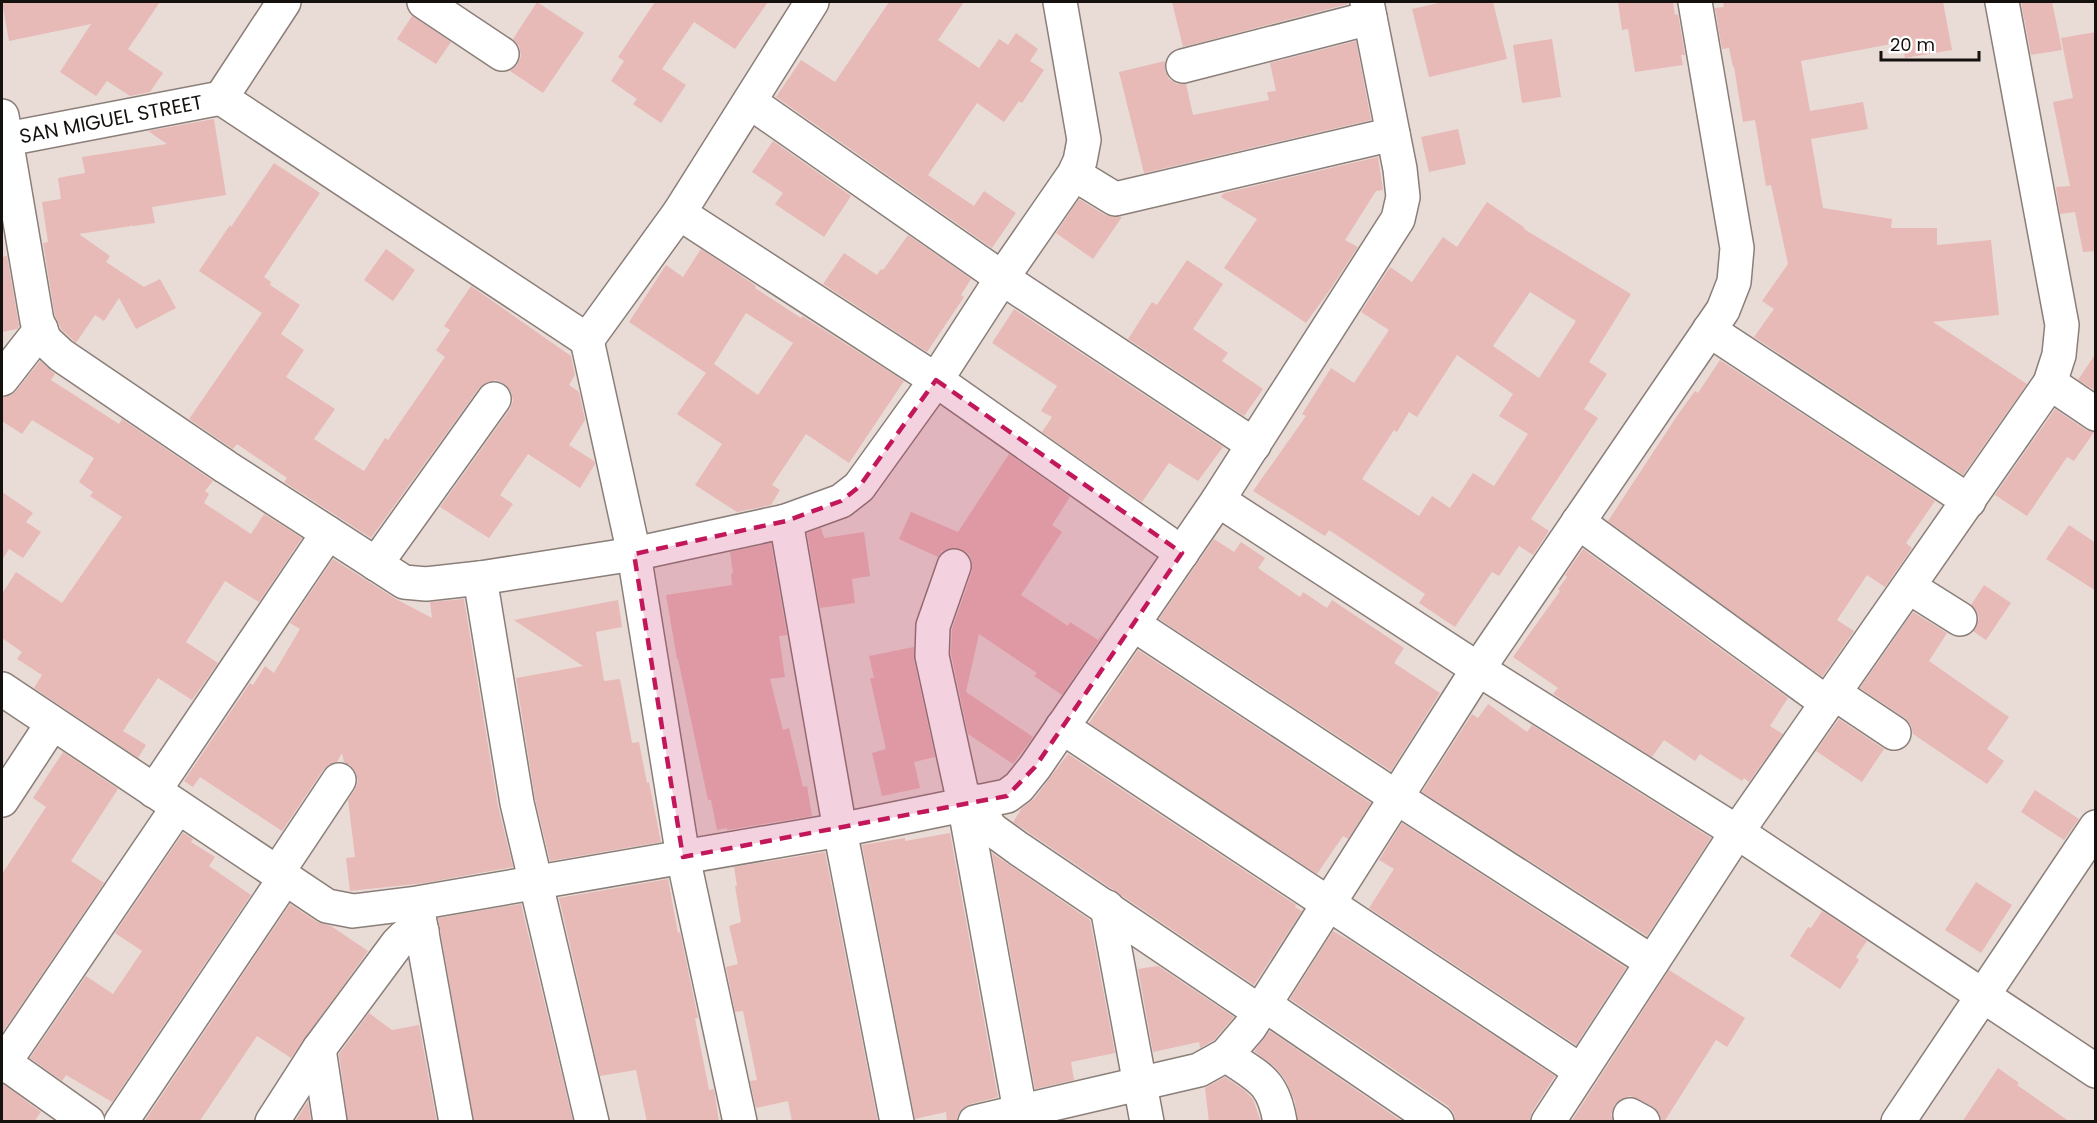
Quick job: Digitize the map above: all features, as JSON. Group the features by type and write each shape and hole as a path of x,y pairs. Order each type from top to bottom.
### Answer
{"street":[{"path":"284,2 221,98 587,340 634,554 683,857 740,1122"},
{"path":"424,2 502,54"},
{"path":"587,340 679,213 812,2"},
{"path":"3,132 37,321 45,340 61,355 226,467 404,582 426,584 480,578 634,554 786,521 841,501 859,487 936,380 1002,278 1074,174 1080,161 1084,140 1060,2"},
{"path":"975,1122 1021,1117 1199,1070 1226,1055 1250,1027 1478,669 1723,310 1734,282 1737,248 1695,2"},
{"path":"1548,1122 1737,832 2050,383 2059,355 2062,324 2002,2"},
{"path":"2,689 327,906 354,911 419,917 537,884 840,830 1007,796 1019,787 1035,767 1218,500 1398,219 1403,197 1400,170 1368,10 1184,66"},
{"name":"SAN MIGUEL STREET","path":"3,132 221,98"},
{"path":"750,102 1002,278 1254,445"},
{"path":"1074,174 1115,199 1393,134"},
{"path":"679,213 936,380 1182,553"},
{"path":"2,379 41,329"},
{"path":"1709,330 1969,501"},
{"path":"2050,383 2096,414"},
{"path":"376,564 494,399"},
{"path":"1218,500 1478,669 1737,832 2096,1071"},
{"path":"786,521 840,830 897,1122"},
{"path":"1578,522 1831,698 1894,733"},
{"path":"88,1122 2,1063 328,532"},
{"path":"954,567 933,626 932,656 970,802 1021,1117"},
{"path":"480,578 517,803 592,1122"},
{"path":"1909,587 1960,619"},
{"path":"1133,624 1652,962"},
{"path":"2,800 52,724"},
{"path":"1062,727 1581,1071"},
{"path":"121,1122 281,875 339,780"},
{"path":"970,802 990,828 1019,849 1437,1122"},
{"path":"1899,1122 2096,827"},
{"path":"1107,907 1148,1122"},
{"path":"272,1122 319,1049 419,917"},
{"path":"419,917 456,1122"},
{"path":"319,1049 330,1122"},
{"path":"1226,1055 1266,1083 1277,1100 1280,1122"}],"highlighted area":[{"path":"936,380 1182,553 1035,767 1007,796 683,857 634,554 786,521 841,501 859,487"}],"building":[{"path":"2,2 160,2 128,49 163,73 150,92 130,96 107,81 96,96 60,72 91,24 9,41"},
{"path":"537,2 584,33 543,93 510,71 517,65 521,56 519,46 513,39"},
{"path":"655,2 768,2 735,49 694,22 662,69 686,85 661,123 633,104 637,99 611,81 624,61 618,57"},
{"path":"889,2 964,2 938,40 979,68 999,39 1008,45 1016,33 1038,49 1030,61 1044,70 1022,103 1019,101 1004,122 977,103 928,175 974,206 984,191 1016,213 992,248 776,97 801,60 835,82"},
{"path":"1172,2 1347,2 1348,4 1183,47"},
{"path":"1443,2 1493,2 1507,59 1429,77 1412,9"},
{"path":"1618,2 1673,2 1675,15 1678,14 1685,55 1681,55 1683,65 1635,72 1628,29 1622,30"},
{"path":"1723,2 1943,2 1952,50 1905,58 1902,42 1801,61 1810,111 1863,102 1868,129 1811,139 1823,208 1892,219 1891,228 1937,228 1937,245 1991,240 1999,315 1933,322 2027,384 1963,475 1754,337 1774,309 1762,301 1788,264 1771,185 1766,186 1755,120 1743,122 1729,48 1722,49 1715,8 1724,7"},
{"path":"2021,2 2052,2 2062,50 2031,55"},
{"path":"412,16 451,42 436,64 397,39"},
{"path":"2096,32 2096,251 2083,252 2075,212 2060,214 2056,187 2070,186 2053,102 2073,98 2061,38"},
{"path":"1552,39 1561,97 1522,103 1513,45"},
{"path":"1356,41 1371,120 1144,173 1119,72 1165,61 1165,70 1169,79 1177,84 1186,84 1193,115 1269,100 1267,92 1276,91 1270,63"},
{"path":"214,119 226,195 152,207 155,223 79,234 110,256 106,262 144,287 160,279 176,308 136,329 119,298 104,321 95,315 76,343 61,329 55,316 43,243 48,242 42,202 61,199 58,178 85,173 82,157 167,144 148,131"},
{"path":"1458,129 1466,164 1429,172 1421,137"},
{"path":"773,141 851,196 824,237 775,204 783,193 752,172"},
{"path":"1378,157 1383,190 1376,191 1345,240 1358,247 1306,323 1224,268 1257,219 1221,197 1224,193"},
{"path":"274,163 320,193 264,277 271,282 270,285 300,305 281,334 304,350 286,377 335,409 314,439 364,471 385,438 388,440 445,357 436,350 450,330 444,326 471,286 571,356 575,375 569,385 579,392 585,420 569,445 594,461 595,464 580,488 528,454 500,495 513,504 489,538 440,507 510,409 513,401 511,392 505,384 496,380 487,382 479,388 371,538 284,482 287,478 237,444 233,449 189,419 262,313 199,271"},
{"path":"1079,199 1105,215 1122,217 1093,259 1056,233"},
{"path":"1487,202 1524,229 1631,294 1589,362 1607,374 1584,409 1598,418 1531,519 1549,531 1533,555 1519,546 1499,576 1492,572 1455,627 1419,603 1425,594 1329,530 1325,536 1253,491 1306,416 1302,414 1331,368 1354,383 1389,330 1361,312 1390,267 1412,282 1443,237 1457,247","holes":["1530,292 1576,321 1539,378 1493,346","1457,355 1513,394 1499,416 1528,434 1494,486 1473,473 1450,508 1432,496 1419,516 1362,479 1394,430 1397,432 1409,412 1417,417"]},
{"path":"908,235 971,279 961,295 964,297 927,352 823,284 844,253 877,275"},
{"path":"386,249 415,270 393,301 364,280"},
{"path":"701,249 801,318 802,316 904,381 849,463 806,434 772,485 780,490 771,505 737,512 695,485 722,444 677,414 706,373 629,322 666,265 683,277","holes":["746,313 793,343 758,395 714,364"]},
{"path":"7,256 19,326 17,329 2,332 2,257"},
{"path":"1187,260 1223,284 1193,329 1228,353 1222,361 1263,389 1244,416 1128,339 1152,302 1157,305"},
{"path":"1014,309 1223,447 1198,481 1169,463 1142,502 1042,432 1052,417 1041,411 1057,386 992,343"},
{"path":"2096,353 2096,391 2078,380"},
{"path":"1720,360 1935,501 1906,543 1912,548 1885,587 1867,575 1837,620 1854,631 1822,677 1608,521 1679,413 1695,391 1698,393"},
{"path":"40,361 55,374 51,380 119,424 122,419 213,481 205,491 209,494 204,503 251,534 264,514 302,538 259,602 225,581 186,642 218,663 192,700 158,678 123,731 146,745 138,758 34,688 42,675 17,659 22,652 2,638 2,594 16,572 62,603 122,517 90,496 93,492 79,482 94,458 32,420 22,434 2,421 2,397 10,396 16,391"},
{"path":"2055,409 2086,430 2094,432 2074,461 2067,457 2027,516 1995,495"},
{"path":"1009,454 1070,497 1052,525 1062,532 1021,595 1068,626 1070,622 1098,640 1112,621 1062,695 1034,676 1037,673 979,634 966,692 1033,737 1013,764 968,734 951,654 952,629 972,572 969,554 961,549 951,548 942,551 938,557 899,539 911,512 958,532"},
{"path":"2,492 33,513 26,522 41,532 23,558 9,549 2,560"},
{"path":"2069,525 2096,543 2096,591 2046,559"},
{"path":"821,528 824,538 864,532 870,576 852,579 855,603 820,608 807,533"},
{"path":"1214,539 1234,552 1241,542 1265,558 1258,568 1300,597 1303,592 1327,608 1332,600 1404,648 1394,663 1440,693 1391,771 1159,619"},
{"path":"771,543 787,635 779,636 785,677 770,679 783,730 789,728 803,787 807,786 812,816 717,830 711,800 708,800 677,659 666,595 732,585 730,552"},
{"path":"1583,549 1788,698 1770,726 1783,734 1749,782 1744,778 1742,781 1700,754 1695,761 1664,740 1652,757 1553,694 1558,688 1513,657 1560,591 1558,589 1567,577 1565,575"},
{"path":"333,559 394,598 432,618 430,602 464,599 498,806 513,867 424,883 350,891 346,858 355,857 348,800 358,781 355,771 344,762 342,753 337,762 323,770 282,831 200,777 193,787 184,781 250,683 253,685 265,666 274,673 300,629 290,623"},
{"path":"1984,585 2011,603 1986,640 1973,631 1979,619 1977,611 1971,605"},
{"path":"618,600 622,627 596,632 604,681 620,679 632,743 639,742 661,842 550,861 535,799 516,678 583,666 514,620"},
{"path":"1913,612 1947,633 1929,661 2009,717 1987,749 2004,761 1987,784 1913,734 1911,725 1905,718 1860,688"},
{"path":"914,647 914,660 935,757 914,762 920,788 882,796 872,753 886,749 870,678 874,678 869,656"},
{"path":"1138,650 1371,803 1348,839 1343,836 1317,874 1089,723"},
{"path":"1488,704 1527,732 1532,725 1711,838 1647,936 1422,792 1472,714 1478,718"},
{"path":"1839,719 1884,749 1862,782 1816,751"},
{"path":"63,752 118,789 71,861 104,883 2,1033 2,874 46,807 33,798"},
{"path":"1068,754 1302,911 1254,985 1013,822 1022,808 1034,799"},
{"path":"2035,790 2079,819 2064,840 2021,812"},
{"path":"1402,823 1626,968 1576,1045 1369,908 1394,869 1379,860"},
{"path":"183,833 193,839 191,842 215,857 209,866 251,895 112,1102 66,1075 62,1081 30,1058 86,976 113,994 142,951 115,933"},
{"path":"950,833 998,1097 963,1108 957,1116 957,1122 947,1122 946,1112 915,1119 862,845 905,838 905,841"},
{"path":"825,852 878,1122 792,1122 788,1101 756,1108 750,1081 757,1080 743,1011 735,1012 726,967 738,964 729,926 741,922 734,867"},
{"path":"992,853 1090,920 1115,1053 1071,1062 1074,1080 1035,1089"},
{"path":"668,879 698,1018 695,1018 709,1090 714,1089 719,1122 647,1122 636,1070 600,1076 559,898"},
{"path":"1976,882 2012,905 1981,953 1945,930"},
{"path":"290,904 317,922 331,926 368,951 291,1058 257,1036 199,1122 144,1122"},
{"path":"521,904 573,1122 474,1122 438,918"},
{"path":"1822,911 1867,941 1856,957 1859,960 1840,989 1790,956 1808,927 1811,928"},
{"path":"1333,931 1555,1076 1532,1112 1529,1122 1455,1122 1454,1113 1448,1106 1290,999"},
{"path":"1158,966 1234,1017 1214,1040 1200,1048 1199,1042 1153,1052 1138,969"},
{"path":"1669,970 1745,1018 1727,1047 1716,1040 1664,1122 1652,1106 1630,1096 1621,1099 1614,1106 1611,1115 1613,1122 1571,1122"},
{"path":"369,1013 392,1030 419,1025 437,1122 348,1122 339,1054"},
{"path":"1270,1031 1403,1122 1298,1122 1295,1102 1285,1079 1275,1067 1254,1051"},
{"path":"1998,1068 2019,1083 2017,1085 2070,1122 1962,1122"},
{"path":"1225,1077 1253,1099 1261,1122 1209,1122 1205,1088"},
{"path":"3,1084 41,1112 34,1122 2,1122"},
{"path":"308,1101 311,1122 295,1122"}]}
